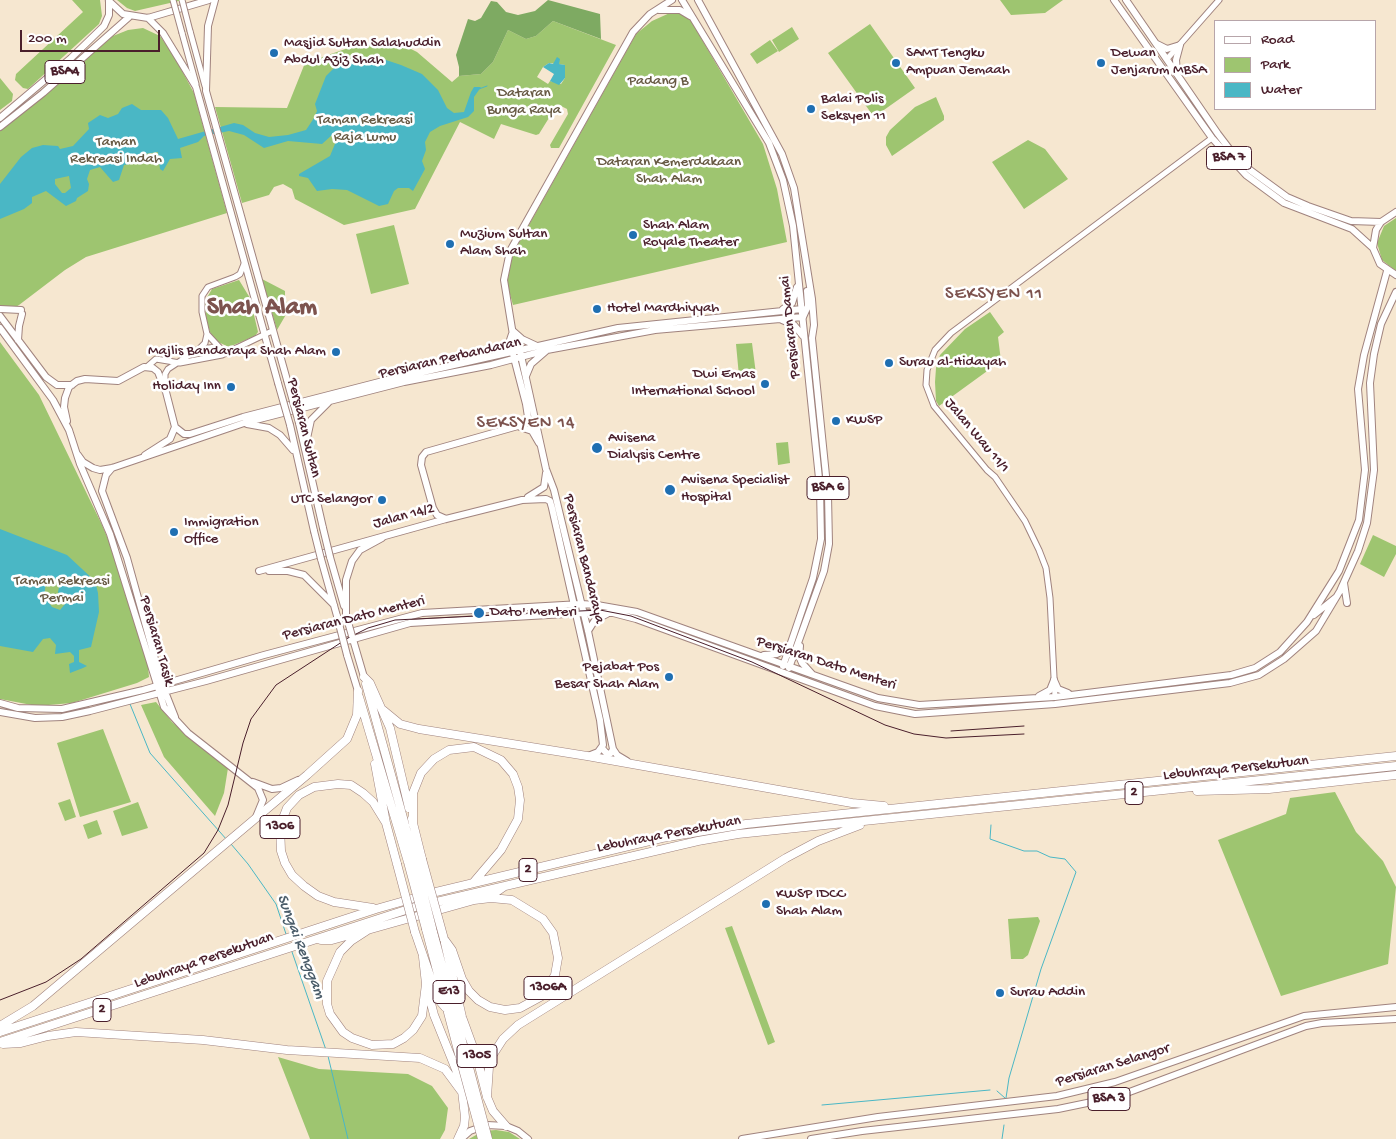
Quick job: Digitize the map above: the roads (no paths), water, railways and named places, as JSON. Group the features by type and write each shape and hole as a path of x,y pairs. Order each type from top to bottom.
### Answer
{"highway":[{"path":"364,677 370,683 383,710 393,742 413,824"},
{"name":"Persiaran Sultan","path":"364,677 415,861"},
{"path":"0,1026 33,1006 238,834 347,739 357,715 358,691"},
{"name":"Persiaran Sultan","path":"358,691 415,861"},
{"path":"383,710 400,724 409,727 587,756 852,803 902,808"},
{"path":"373,739 386,823 415,932 438,999 448,1011"},
{"path":"462,1040 462,1017 444,939 415,861 413,793 421,774 434,759 449,750 474,747 501,760 513,774 520,800 518,819 501,850 473,883"},
{"name":"Lebuhraya Persekutuan","path":"0,1032 376,909 607,850 703,830 1396,756"},
{"name":"Lebuhraya Persekutuan","path":"0,1043 415,907 509,883 698,841 872,820 1396,766"},
{"path":"1190,788 1199,792 1269,789 1396,775"},
{"name":"1306","path":"376,909 334,902 318,896 304,886 292,875 285,863 281,851 280,826 287,808 299,795 314,787 338,784 351,786 363,793 373,802 386,823"},
{"path":"506,1126 493,1111 487,1097 489,1067 492,1056 503,1039 518,1025 786,858 818,841 872,820"},
{"name":"E13","path":"415,861 448,1011 488,1139"},
{"path":"312,940 332,940 492,895 509,883"},
{"name":"1306A","path":"444,939 452,950 462,979 469,991 478,1000 505,1010 525,1006 542,996 555,975 558,958 553,933 543,919 512,900 491,898 474,900"},
{"path":"370,928 351,941 340,952 327,981 326,1004 330,1014 343,1032 352,1038 372,1045 393,1044 404,1038 413,1030 422,1016 426,984"},
{"name":"E13","path":"429,928 462,1040 463,1057 482,1139"},
{"path":"423,957 426,984 439,1033 456,1067 462,1092 465,1117 460,1139"},
{"name":"1305","path":"462,1017 477,1058 487,1097"},
{"path":"0,1043 21,1043 48,1036 76,1032 203,1040 338,1054 420,1058 445,1069 462,1092"}],"main road":[{"path":"109,1 120,13 148,18 209,0"},
{"path":"206,91 208,26 215,0"},
{"name":"Persiaran Damai","path":"698,0 782,154 794,188 809,280 814,325 812,338 828,495 828,544 824,571 801,634 784,673"},
{"path":"702,0 704,11"},
{"name":"BSA 7","path":"1114,0 1171,83 1212,138 1246,175 1265,191 1305,213 1352,229 1373,248"},
{"name":"BSA 7","path":"1126,0 1234,155 1268,184 1287,197 1351,221 1381,222"},
{"name":"BSA4","path":"0,118 71,58 104,26 109,15 109,1"},
{"path":"670,1 684,1"},
{"name":"Persiaran Bandaraya","path":"519,426 525,424 528,417 519,376 504,280 510,251 633,32 650,14 670,1"},
{"name":"Persiaran Damai","path":"684,1 769,143 788,200 803,313 820,488 821,539 813,578 789,647 787,665"},
{"path":"658,10 680,10 692,17"},
{"name":"BSA4","path":"0,127 43,93 129,16"},
{"path":"148,18 163,33 196,87"},
{"path":"1156,43 1167,49 1180,45"},
{"path":"1177,73 1176,60 1180,45"},
{"path":"1167,59 1165,67 1171,83"},
{"name":"Persiaran Sultan","path":"196,87 290,425 321,560 358,691"},
{"name":"Persiaran Sultan","path":"206,91 299,423 330,557 364,677"},
{"path":"1396,212 1381,222 1376,230 1373,248 1376,257 1386,271 1396,276"},
{"name":"Persiaran Dato Menteri","path":"0,712 17,716 61,717 160,688 178,679 422,613 545,606 594,605 637,612 878,698 919,705 1055,697 1231,675 1256,668 1280,652 1308,619 1339,571 1358,520 1365,470 1358,389 1364,355 1386,271"},
{"path":"809,280 806,288 808,306 803,313 812,338"},
{"path":"770,312 790,306 795,298 798,281"},
{"name":"Persiaran Dato Menteri","path":"160,688 178,688 410,623 579,613 610,613 636,619 875,706 915,714 1061,703 1230,683 1259,675 1284,659 1316,630 1332,604 1342,600 1345,580 1367,523 1374,470 1370,383 1381,324 1396,292"},
{"path":"0,309 21,312 18,340"},
{"name":"Persiaran Perbandaran","path":"112,468 145,455 155,454 244,423 404,382 491,364 538,346 648,324 770,312 803,313"},
{"name":"Persiaran Perbandaran","path":"175,427 184,434 190,434 243,417 383,380 481,360 547,350 626,334 778,319 803,313"},
{"path":"0,316 46,377 57,385 72,385 85,379 118,381 148,366 158,372 166,392 175,427 170,439 145,455"},
{"path":"778,319 794,325 805,339"},
{"name":"Persiaran Tasik","path":"0,328 53,400 69,430 139,612"},
{"path":"481,360 501,352 508,346 513,331 522,340 538,346"},
{"path":"526,379 531,364 547,350"},
{"name":"Persiaran Bandaraya","path":"517,355 526,379 546,469 554,490 579,613 580,633 600,720 602,748"},
{"path":"491,364 511,367 519,376"},
{"path":"69,430 64,403 67,391 72,385"},
{"path":"305,450 311,420 331,401"},
{"path":"244,423 274,432 286,441 295,452"},
{"path":"446,519 437,515 433,508 421,465 422,457 426,452 519,426 532,431 541,449"},
{"path":"78,455 83,462 93,468 100,470 112,468"},
{"name":"Persiaran Tasik","path":"112,468 106,474 102,491 126,558 164,707 176,720"},
{"path":"522,500 544,487 546,469"},
{"name":"Jalan 14/2","path":"334,605 304,574 288,571 259,570 392,532 522,500 543,498 550,501 552,508"},
{"name":"Persiaran Bandaraya","path":"552,508 574,591"},
{"path":"346,614 346,580 352,561 360,550 392,532"},
{"path":"1339,571 1334,588 1342,600"},
{"path":"1308,619 1342,600 1345,580"},
{"path":"545,606 563,602 574,591 594,605"},
{"name":"Persiaran Bandaraya","path":"579,613 588,631 613,749"},
{"path":"588,631 594,620 610,613"},
{"path":"562,614 572,620 580,633"},
{"path":"801,634 799,656 802,663 814,675"},
{"path":"755,654 777,654 789,647"},
{"path":"140,693 151,680 155,671 168,678 178,679"},
{"path":"1026,699 1047,693 1054,680 1061,691 1082,693"},
{"name":"Persiaran Tasik","path":"160,688 176,720"},
{"path":"170,705 178,688"},
{"path":"1047,704 1053,701 1055,697 1061,703"},
{"name":"Persiaran Dato Menteri","path":"0,703 43,710 115,701"},
{"path":"176,720 188,733 262,794 262,805 256,818"},
{"path":"587,756 602,748 607,754 611,754 613,749 622,759 645,766"},
{"path":"247,780 272,789 281,788 307,775"},
{"name":"Persiaran Selangor","path":"742,1139 878,1117 1057,1096 1115,1082 1304,1016 1396,1007"},
{"name":"Persiaran Selangor","path":"811,1139 862,1131 1058,1109 1116,1097 1306,1026 1322,1023 1396,1019"},
{"path":"460,1139 470,1131 487,1125 506,1126 518,1131 528,1139"}],"street":[{"name":"Persiaran Sultan","path":"173,0 196,87"},
{"name":"Persiaran Sultan","path":"182,0 206,91"},
{"path":"1167,59 1219,0"},
{"name":"Jalan Wau 11/1","path":"1055,697 1049,588 1046,568 1039,550 1025,521 995,477 986,470 934,406 926,385 927,370 935,350 951,332 1212,138"},
{"path":"166,392 166,371 180,363 205,342 207,334 203,318 203,293 211,285 236,277 240,274 244,264"},
{"path":"148,366 156,360 180,363 231,352 264,334 272,332"},
{"path":"207,334 220,348"},
{"path":"197,350 220,348 231,352"}],"water":[{"path":"557,57 560,59 559,64 565,65 565,78 559,85 550,81 554,74 543,67 549,63 553,64"},
{"path":"367,58 383,59 401,65 422,74 438,90 447,108 454,113 464,112 474,87 481,87 474,97 474,111 468,117 440,126 430,132 425,142 426,150 422,161 425,169 413,191 409,188 398,188 394,191 388,204 379,206 347,190 317,191 308,178 299,176 299,174 330,156 337,139 332,135 322,144 288,141 264,148 244,135 229,131 204,136 198,142 180,148 182,158 170,159 163,171 160,169 158,152 138,155 139,162 124,165 119,180 113,182 100,167 90,170 87,179 89,184 88,191 77,198 76,201 66,206 46,191 32,197 32,203 24,209 0,219 0,184 21,157 32,148 43,145 58,146 60,149 73,146 89,129 88,123 100,115 108,118 118,114 122,108 132,104 141,110 161,110 168,118 178,139 234,123 269,137 288,135 306,130 317,111 315,104 326,76 336,66","holes":["69,176 71,188 62,193 55,184 55,179"]},
{"path":"0,529 67,555 95,581 99,612 91,647 79,650 79,662 87,666 70,673 69,664 74,662 74,656 70,652 55,654 56,645 50,638 43,639 33,652 0,646","holes":["56,579 60,583 58,592 65,604 60,610 52,607 44,596 46,583"]}],"waterway":[{"name":"Sungai Renggam","path":"479,89 487,86"},
{"name":"Sungai Renggam","path":"130,704 150,753 227,840"},
{"path":"991,825 990,839 1024,851 1037,851 1050,857 1065,859 1076,872 1041,969 1009,1078 1006,1098"},
{"name":"Sungai Renggam","path":"231,844 248,864 276,904 286,934"},
{"name":"Sungai Renggam","path":"291,949 326,1050"},
{"name":"Sungai Renggam","path":"328,1056 348,1139"},
{"path":"822,1105 990,1090"},
{"path":"997,1091 1005,1098"},
{"path":"1002,1139 1004,1125"}],"tram line":[{"path":"0,1000 46,982 81,959 204,853 218,830 228,805 243,743 251,719 276,685 348,638 368,628 395,620 600,610 631,616 752,662 885,725 914,734 946,738 1024,734"},
{"path":"951,731 1024,726"}],"place":[{"name":"Masjid Sultan Salahuddin Abdul Aziz Shah","path":"274,53"},
{"name":"SAMT Tengku Ampuan Jemaah","path":"896,63"},
{"name":"Dewan Jenjarum MBSA","path":"1101,63"},
{"name":"Balai Polis Seksyen 11","path":"811,109"},
{"name":"Shah Alam Royale Theater","path":"633,235"},
{"name":"Muzium Sultan Alam Shah","path":"450,244"},
{"name":"Hotel Mardhiyyah","path":"597,309"},
{"name":"Majlis Bandaraya Shah Alam","path":"336,352"},
{"name":"Surau al-Hidayah","path":"889,363"},
{"name":"Dwi Emas International School","path":"765,384"},
{"name":"Holiday Inn","path":"231,387"},
{"name":"KWSP","path":"836,421"},
{"name":"Avisena Dialysis Centre","path":"597,448"},
{"name":"Avisena Specialist Hospital","path":"670,490"},
{"name":"UTC Selangor","path":"382,500"},
{"name":"Immigration Office","path":"174,532"},
{"name":"Dato' Menteri","path":"479,613"},
{"name":"Pejabat Pos Besar Shah Alam","path":"669,677"},
{"name":"KWSP IDCC Shah Alam","path":"766,904"},
{"name":"Surau Addin","path":"1000,993"}],"district":[{"name":"SEKSYEN 11","path":"994,295"},
{"name":"Shah Alam","path":"262,309"},
{"name":"SEKSYEN 14","path":"526,424"}],"park label":[{"name":"Padang B","path":"658,82"},
{"name":"Dataran Bunga Raya","path":"524,102"},
{"name":"Taman Rekreasi Raja Lumu","path":"365,130"},
{"name":"Taman Rekreasi Indah","path":"116,152"},
{"name":"Dataran Kemerdakaan Shah Alam","path":"669,172"},
{"name":"Taman Rekreasi Permai","path":"62,590"}]}
